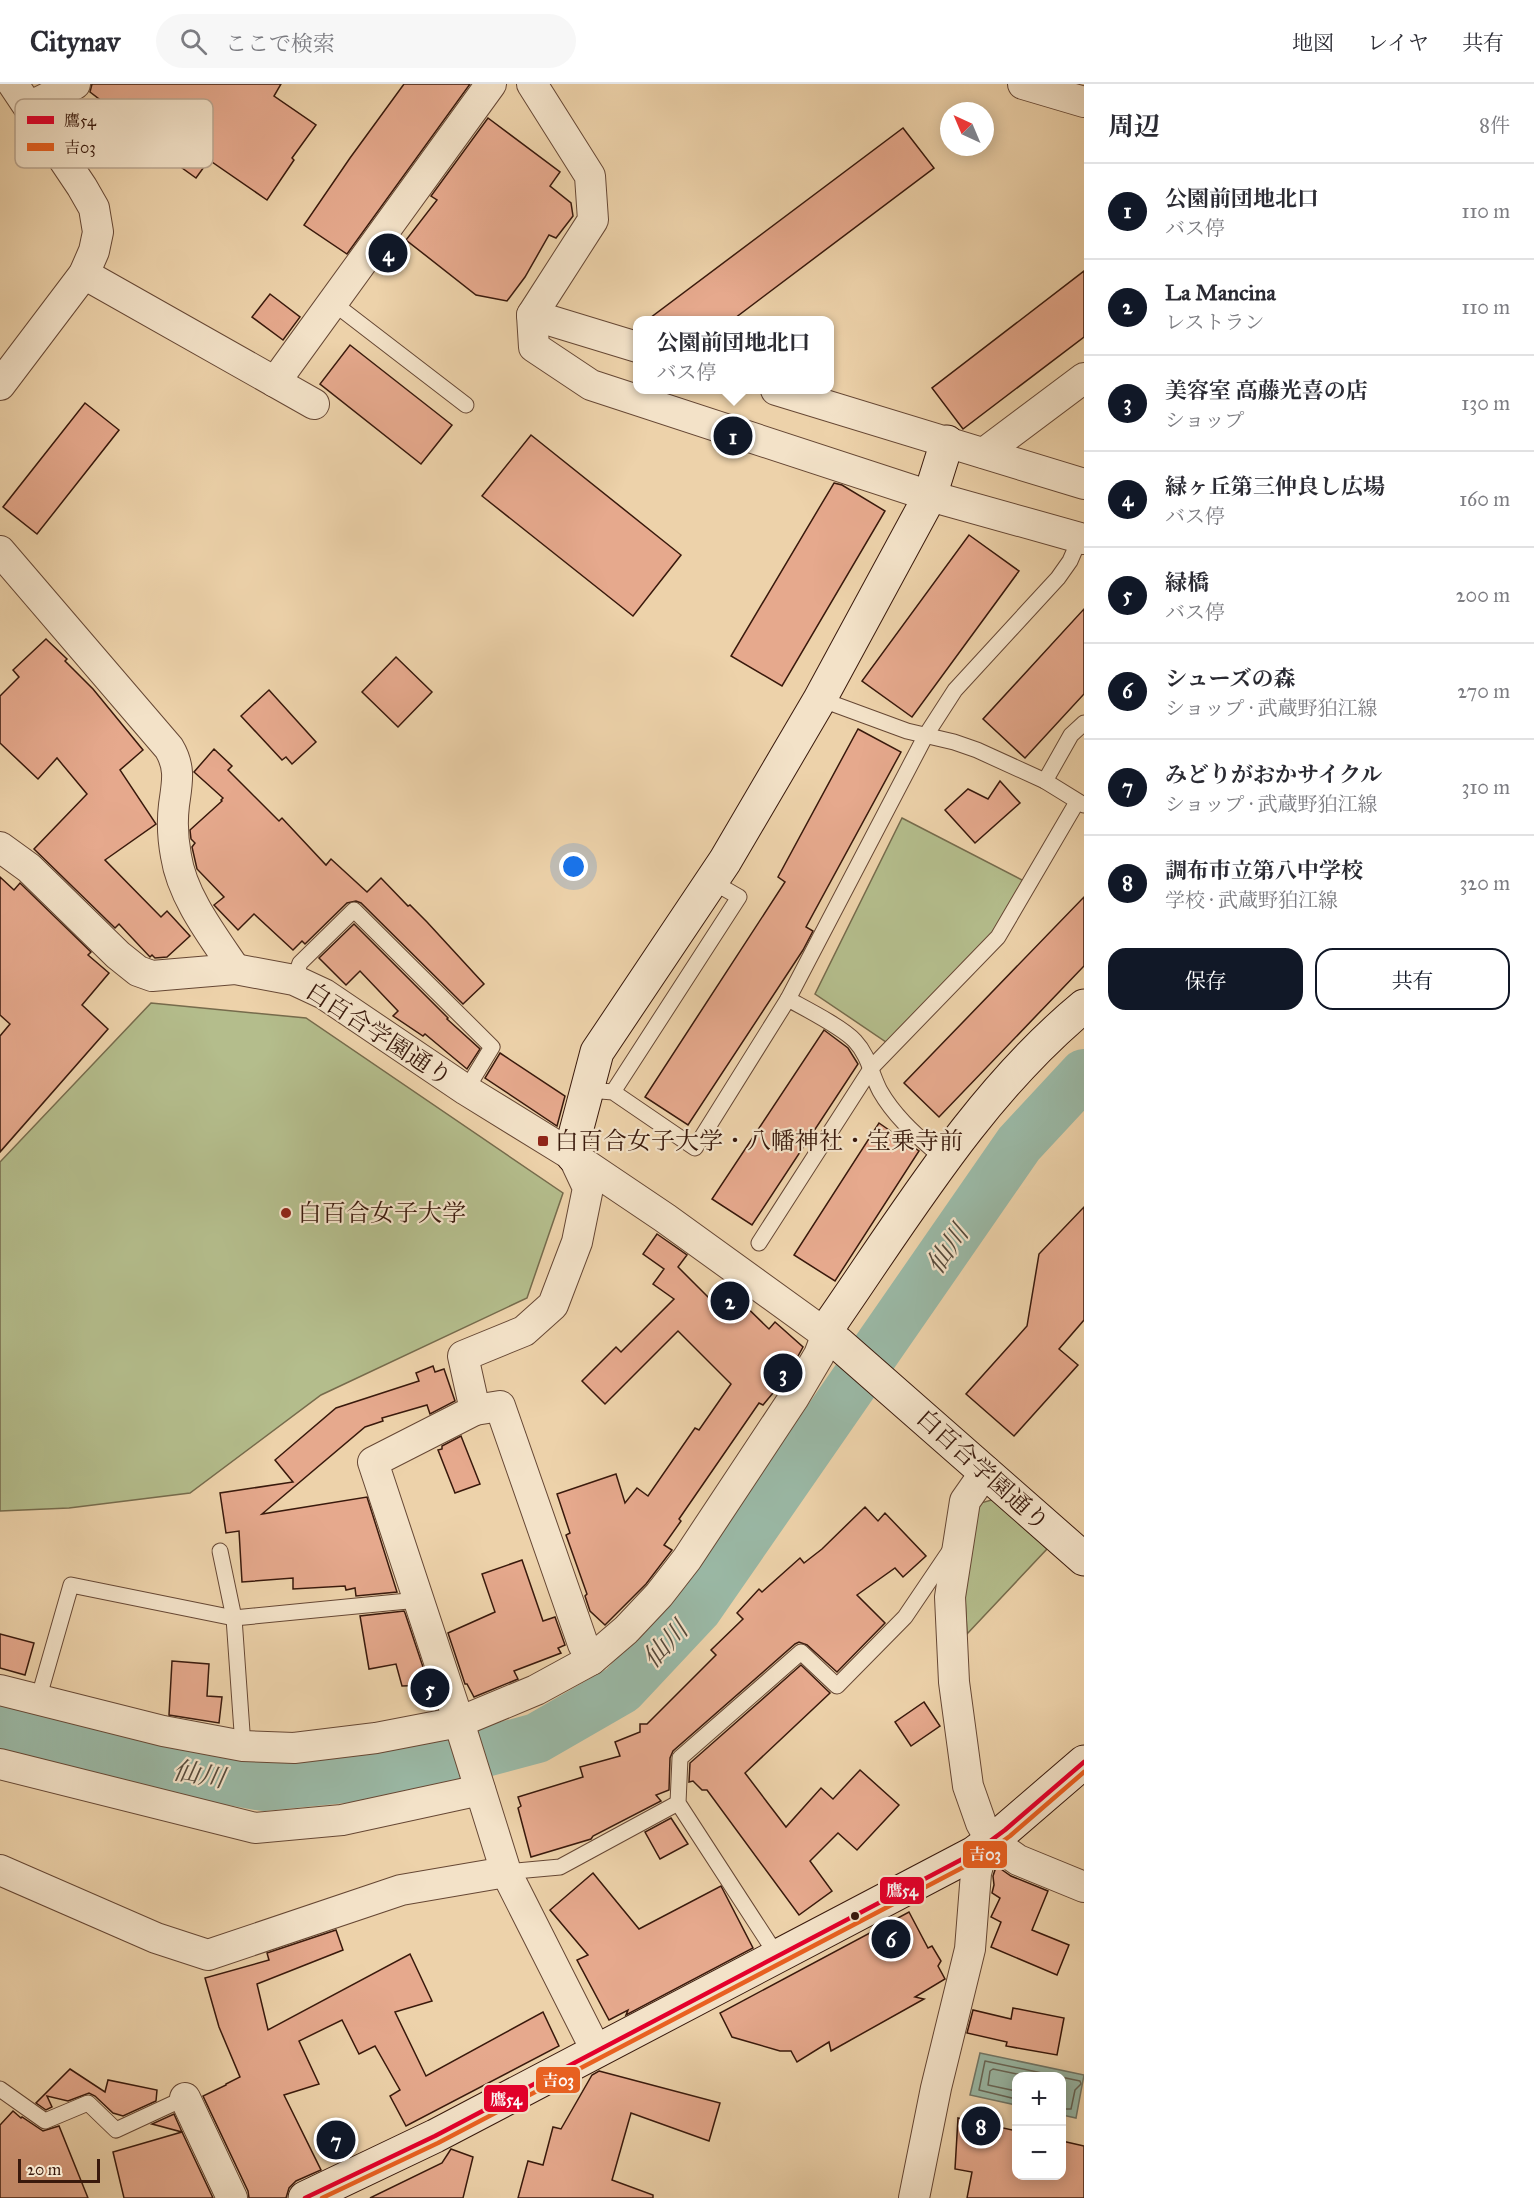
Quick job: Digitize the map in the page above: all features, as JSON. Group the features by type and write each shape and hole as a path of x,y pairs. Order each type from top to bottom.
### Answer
{"street":[{"path":"21,96 75,84"},
{"path":"275,382 491,84"},
{"path":"532,84 590,176 593,219 532,315 534,347 591,385 930,496 1083,533"},
{"path":"1023,84 1084,102"},
{"path":"0,385 84,274 93,251 98,232 94,208 69,168"},
{"path":"84,274 314,404"},
{"path":"532,315 633,346"},
{"path":"984,453 1084,378"},
{"path":"789,394 1084,484"},
{"path":"475,1410 463,1356 524,1331 553,1305 577,1242 588,1188 573,1156 574,1139 601,1091 597,1052 657,960 713,882 820,699 930,496 947,442"},
{"path":"0,551 174,756 178,768 178,785 174,806 174,842 180,875 200,914 234,969"},
{"name":"白百合学園通り","path":"2,845 29,868 118,955 138,971 152,976 234,969 294,980 324,994 466,1090 573,1156 675,1224 832,1338 1084,1559"},
{"path":"0,1690 163,1731 243,1746 294,1748 460,1728 591,1660 626,1630 659,1595 687,1559 832,1338 833,1320 943,1159 1006,1081 1084,1006"},
{"path":"591,1660 583,1644 500,1406 475,1410 373,1462 506,1872 597,2052"},
{"path":"914,2198 936,2088 970,1949 976,1874 987,1844 968,1786 954,1682 950,1597 965,1501 986,1471"},
{"path":"305,2198 435,2136 597,2052 987,1844 1051,1793 1084,1762"},
{"path":"0,1764 255,1828 342,1820 480,1790"},
{"path":"987,1844 1018,1860 1084,1887"},
{"path":"0,1870 156,1938 208,1955 401,1890 506,1872"},
{"path":"185,2098 232,2198"}],"lane":[{"path":"332,302 466,405"},
{"path":"601,1091 695,1148 788,999 926,735 955,690 1058,578 1070,561 1083,533"},
{"path":"759,1243 872,1067 998,937 1080,803 1045,781 977,750 907,731 820,699"},
{"path":"1045,781 1071,735 1084,723"},
{"path":"294,980 300,963 354,910 492,1047 466,1090"},
{"path":"788,999 854,1040 865,1053 880,1090 900,1121 943,1159"},
{"path":"778,1957 678,1803 680,1758 801,1652 837,1686 905,1617 959,1539"},
{"path":"220,1551 234,1618 243,1746"},
{"path":"38,1700 71,1585 234,1618 418,1600"},
{"path":"506,1872 560,1868 678,1803"},
{"path":"0,2089 45,2121 87,2103 116,2130 185,2098"}],"green space":[{"path":"902,818 1026,882 1009,918 886,1042 815,994"},
{"name":"白百合女子大学","path":"151,1003 306,1018 563,1193 527,1298 321,1395 190,1493 69,1508 0,1511 0,1162"},
{"path":"995,1499 1047,1549 967,1634 964,1580 977,1504"}],"water":[{"path":"980,2053 1084,2075 1076,2118 1066,2116 1066,2072 1012,2072 1012,2104 970,2095"}],"building":[{"path":"92,84 281,84 274,96 316,125 292,158 294,160 267,200 213,163 213,99 99,99 90,92"},
{"path":"404,84 470,84 347,254 304,225"},
{"path":"488,118 560,172 550,186 571,203 573,216 556,238 549,235 525,277 507,301 476,295 406,240 437,200 431,196"},
{"path":"903,128 934,168 738,316 653,316"},
{"path":"182,168 203,168 196,178"},
{"path":"1084,271 1084,337 963,429 932,388"},
{"path":"270,294 300,317 283,340 252,317"},
{"path":"350,345 452,425 421,464 320,384"},
{"path":"85,403 119,430 37,534 3,507"},
{"path":"531,435 681,555 633,616 482,496"},
{"path":"834,483 842,485 885,511 782,686 731,656"},
{"path":"969,535 1019,571 912,717 862,681"},
{"path":"1084,609 1084,694 1025,758 983,719"},
{"path":"46,639 67,659 65,661 93,689 143,750 120,770 156,824 105,860 161,917 167,911 190,936 167,957 155,958 152,955 150,957 119,924 115,928 34,849 87,794 57,758 38,779 0,743 0,696 19,677 13,670"},
{"path":"396,657 432,692 398,727 362,692"},
{"path":"269,690 316,742 292,764 286,757 282,760 241,716"},
{"path":"858,729 901,752 806,927 813,931 803,950 688,1125 645,1097 785,882 778,877"},
{"path":"214,749 232,766 228,770 279,821 282,818 326,865 331,859 367,892 381,878 427,922 484,984 463,1004 361,903 356,901 347,903 305,944 302,941 293,950 254,914 238,930 214,905 224,897 197,869 192,847 195,843 191,839 190,830 223,798 194,772"},
{"path":"1000,781 1020,803 975,843 945,810 968,789 988,799"},
{"path":"0,877 14,890 20,883 91,952 88,955 109,973 82,1005 108,1029 0,1152 0,1036 10,1024 0,1015"},
{"path":"1084,897 1084,966 939,1117 904,1083"},
{"path":"354,924 447,1019 480,1049 467,1069 425,1034 423,1036 393,1016 398,1011 360,971 346,985 319,958"},
{"path":"824,1030 848,1048 858,1064 752,1225 712,1199"},
{"path":"500,1053 565,1096 557,1126 485,1078"},
{"path":"879,1123 919,1151 835,1281 794,1255"},
{"path":"1084,1207 1084,1320 1059,1349 1078,1365 1014,1436 966,1394 1027,1326 1039,1254"},
{"path":"657,1234 687,1255 678,1267 716,1305 730,1291 769,1329 775,1322 803,1347 787,1376 763,1405 759,1403 679,1519 681,1521 664,1545 672,1550 646,1584 605,1625 590,1611 585,1596 587,1594 566,1535 570,1533 557,1494 616,1474 625,1503 637,1488 648,1496 695,1428 699,1430 731,1384 678,1331 605,1404 582,1381 616,1347 621,1352 674,1299 653,1284 664,1269 643,1254"},
{"path":"433,1366 435,1372 444,1369 455,1401 430,1414 427,1405 382,1418 383,1421 365,1427 262,1514 367,1497 397,1592 356,1596 355,1588 346,1590 345,1586 293,1589 293,1578 242,1582 239,1531 226,1533 220,1493 293,1482 275,1460 336,1408 419,1381 416,1373"},
{"path":"461,1436 480,1484 455,1493 438,1450"},
{"path":"865,1507 878,1521 885,1513 926,1556 903,1577 895,1568 857,1595 885,1623 837,1672 807,1645 799,1642 795,1644 673,1751 670,1758 669,1790 656,1795 661,1801 591,1839 531,1857 518,1808 521,1806 518,1797 583,1777 580,1767 620,1756 615,1742 640,1732 640,1724 647,1724 716,1655 711,1650 743,1619 737,1613 759,1589 762,1592 800,1558 804,1563 822,1549"},
{"path":"522,1560 543,1621 555,1617 565,1645 558,1648 561,1653 514,1671 518,1679 474,1697 465,1684 448,1633 495,1612 482,1574"},
{"path":"404,1611 429,1685 402,1686 396,1664 369,1669 360,1616"},
{"path":"0,1634 34,1643 25,1675 0,1668"},
{"path":"172,1661 209,1664 207,1696 222,1697 219,1723 169,1715"},
{"path":"801,1665 830,1693 745,1773 786,1827 821,1788 833,1799 860,1770 899,1805 857,1850 838,1833 810,1861 832,1891 799,1915 707,1790 702,1790 693,1781 689,1782 690,1763"},
{"path":"924,1702 940,1726 911,1746 895,1722"},
{"path":"671,1818 688,1844 660,1859 645,1832"},
{"path":"998,1867 1011,1876 1048,1891 1032,1930 1069,1945 1057,1975 991,1947 1001,1922 991,1917 1000,1898 992,1893 993,1876"},
{"path":"593,1873 639,1929 721,1886 753,1948 626,2015 628,2010 609,2020 577,1960 588,1955 550,1910"},
{"path":"909,1912 928,1948 932,1946 941,1961 938,1966 945,1979 915,1997 924,1999 831,2051 829,2042 797,2062 791,2051 780,2051 732,2037 720,2013"},
{"path":"336,1930 343,1950 257,1984 268,2030 410,1954 432,2001 395,2012 426,2076 543,2012 559,2046 406,2126 390,2096 400,2090 375,2046 359,2054 342,2020 299,2041 319,2084 284,2095 321,2170 296,2181 289,2188 286,2198 249,2198 248,2191 203,2096 240,2077 219,2027 205,1978 269,1960 267,1953"},
{"path":"1013,2008 1064,2018 1057,2055 1006,2046 1007,2042 967,2033 973,2010 1011,2019"},
{"path":"70,2069 105,2092 108,2080 157,2090 156,2101 123,2116 113,2113 89,2093 68,2101 47,2096 52,2107 46,2110 36,2103"},
{"path":"599,2071 720,2103 709,2141 631,2113 612,2180 653,2195 653,2198 518,2198 528,2161 543,2165 553,2127 561,2129 592,2075"},
{"path":"13,2111 43,2131 59,2126 88,2198 0,2198 0,2125"},
{"path":"174,2114 182,2132 152,2124"},
{"path":"958,2118 1012,2130 1012,2180 1066,2180 1066,2142 1084,2146 1084,2198 967,2198 972,2172 955,2169"},
{"path":"182,2132 213,2198 124,2198 113,2152"},
{"path":"451,2149 473,2157 463,2198 370,2198 442,2163"}],"waterway":[{"name":"仙川","path":"0,1727 147,1765 263,1786 414,1771 537,1738 622,1689 697,1609 1019,1144 1084,1074"}],"transit line":[{"name":"鷹54","path":"305,2198 435,2136 974,1853 1005,1830 1084,1762"},
{"name":"吉03","path":"322,2198 438,2143 977,1860 1010,1836 1084,1772"}],"place":[{"name":"緑ヶ丘第三仲良し広場","path":"388,253"},
{"name":"公園前団地北口","path":"733,436"},
{"name":"白百合女子大学・八幡神社・宝乗寺前","path":"543,1141"},
{"name":"白百合女子大学","path":"286,1213"},
{"name":"La Mancina","path":"730,1301"},
{"name":"美容室 高藤光喜の店","path":"783,1373"},
{"name":"緑橋","path":"430,1688"},
{"name":"シューズの森","path":"891,1939"},
{"name":"調布市立第八中学校","path":"981,2126"},
{"name":"みどりがおかサイクル","path":"336,2140"}]}
